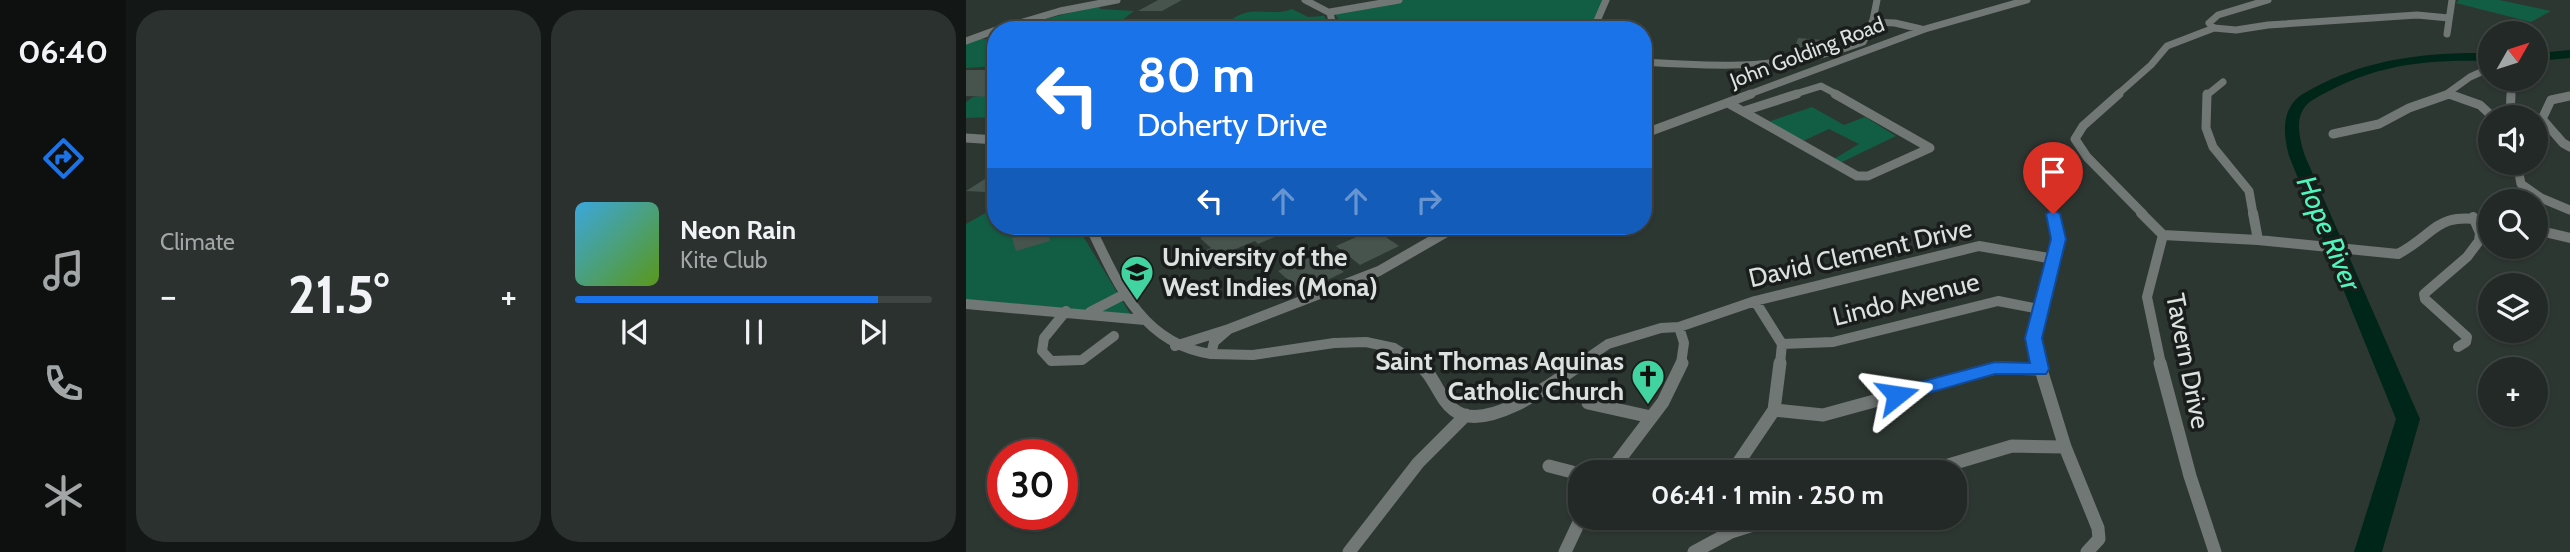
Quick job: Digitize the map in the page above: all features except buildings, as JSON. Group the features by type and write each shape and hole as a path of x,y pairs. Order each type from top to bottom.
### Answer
{"street":[{"path":"1026,21 1067,9 1117,0"},
{"path":"1305,0 1330,12 1399,0"},
{"path":"1597,21 1606,0"},
{"path":"1652,62 1761,68 1824,57 1863,42 1872,23 1877,0"},
{"name":"John Golding Road","path":"1652,131 1912,33 2027,0"},
{"path":"2214,28 2209,23 2218,15 2268,0"},
{"path":"2447,34 2452,0"},
{"path":"1330,12 1334,21"},
{"path":"2449,18 2417,15 2268,24 2236,30 2214,28 2167,46 2151,65 2083,126 2076,139 2087,157 2163,235 2258,240 2398,254 2439,223 2456,217 2478,218"},
{"path":"1872,23 1895,23 1922,30"},
{"path":"1872,23 1893,25 1912,33"},
{"path":"969,39 987,33"},
{"path":"2333,134 2379,124 2400,112 2449,94 2478,74"},
{"path":"2223,82 2207,94 2206,128 2213,147 2249,191 2258,240"},
{"path":"1728,103 1863,177 1930,148 1821,86 1744,111"},
{"path":"2449,94 2480,105"},
{"path":"2548,106 2551,100 2570,96"},
{"path":"2548,130 2570,147"},
{"path":"966,138 987,139"},
{"path":"2519,175 2521,184 2541,198 2570,210"},
{"path":"2053,214 2058,239 2033,338 2065,447 2098,528 2099,539 2087,552"},
{"path":"2458,347 2467,337 2425,299 2424,294 2472,253 2479,243 2480,231 2473,217"},
{"path":"2548,233 2570,238"},
{"path":"1094,235 1109,265 1145,320 1154,332 1175,346 1196,354 1219,356 1253,355 1334,343 1366,342 1394,348 1422,366 1454,410 1466,415 1488,416 1506,410 1536,395 1578,362 1608,344 1661,328 1679,327 1685,336 1686,349 1682,365 1666,398 1619,460"},
{"path":"1175,346 1229,329 1379,271 1441,235"},
{"name":"Tavern Drive","path":"2163,235 2147,297 2162,371 2190,476 2215,552"},
{"name":"David Clement Drive","path":"1679,327 1755,301 1979,246 2054,259"},
{"path":"1094,314 1129,296"},
{"path":"1740,460 1774,410 1782,344 1755,301"},
{"name":"Lindo Avenue","path":"1782,344 1833,342 1998,301 2039,309"},
{"path":"966,304 1145,320"},
{"path":"1066,311 1044,338 1042,351 1051,361 1082,360 1114,336"},
{"path":"1211,354 1211,347 1217,338 1229,329"},
{"path":"1774,410 1823,415 1995,368 2040,369"},
{"path":"1588,403 1651,417"},
{"path":"1349,552 1418,463 1466,415"},
{"path":"1965,460 2012,446 2065,447"},
{"path":"1549,466 1568,471"},
{"path":"1565,552 1575,530"},
{"path":"1694,552 1737,530"}],"green space":[{"path":"1404,0 1604,0 1596,21 1340,21 1333,12"},
{"path":"2459,0 2499,0 2551,11 2533,21 2527,21 2456,3"},
{"path":"1100,5 1100,9 1134,11 1121,21 1038,21"},
{"path":"1292,9 1308,17 1324,16 1327,21 1230,21 1248,12"},
{"path":"976,39 987,39 987,67 966,68 966,44"},
{"path":"987,95 987,117 966,118 966,102 973,97"},
{"path":"1812,107 1844,125 1865,117 1896,136 1842,162 1834,159 1859,144 1829,129 1803,141 1768,122"},
{"path":"987,212 987,235 1082,235 1132,317 966,302 966,224"}],"waterway":[{"name":"Hope River","path":"2548,56 2570,54"},
{"name":"Hope River","path":"2368,552 2408,419 2297,156 2292,136 2293,117 2299,104 2306,98 2361,71 2424,58 2478,57"}],"place":[{"name":"University of the West Indies (Mona)","path":"1137,302"},
{"name":"Saint Thomas Aquinas Catholic Church","path":"1648,406"}],"route":[{"path":"1897,395 1995,368 2040,369 2033,338 2058,239 2053,214"}]}
